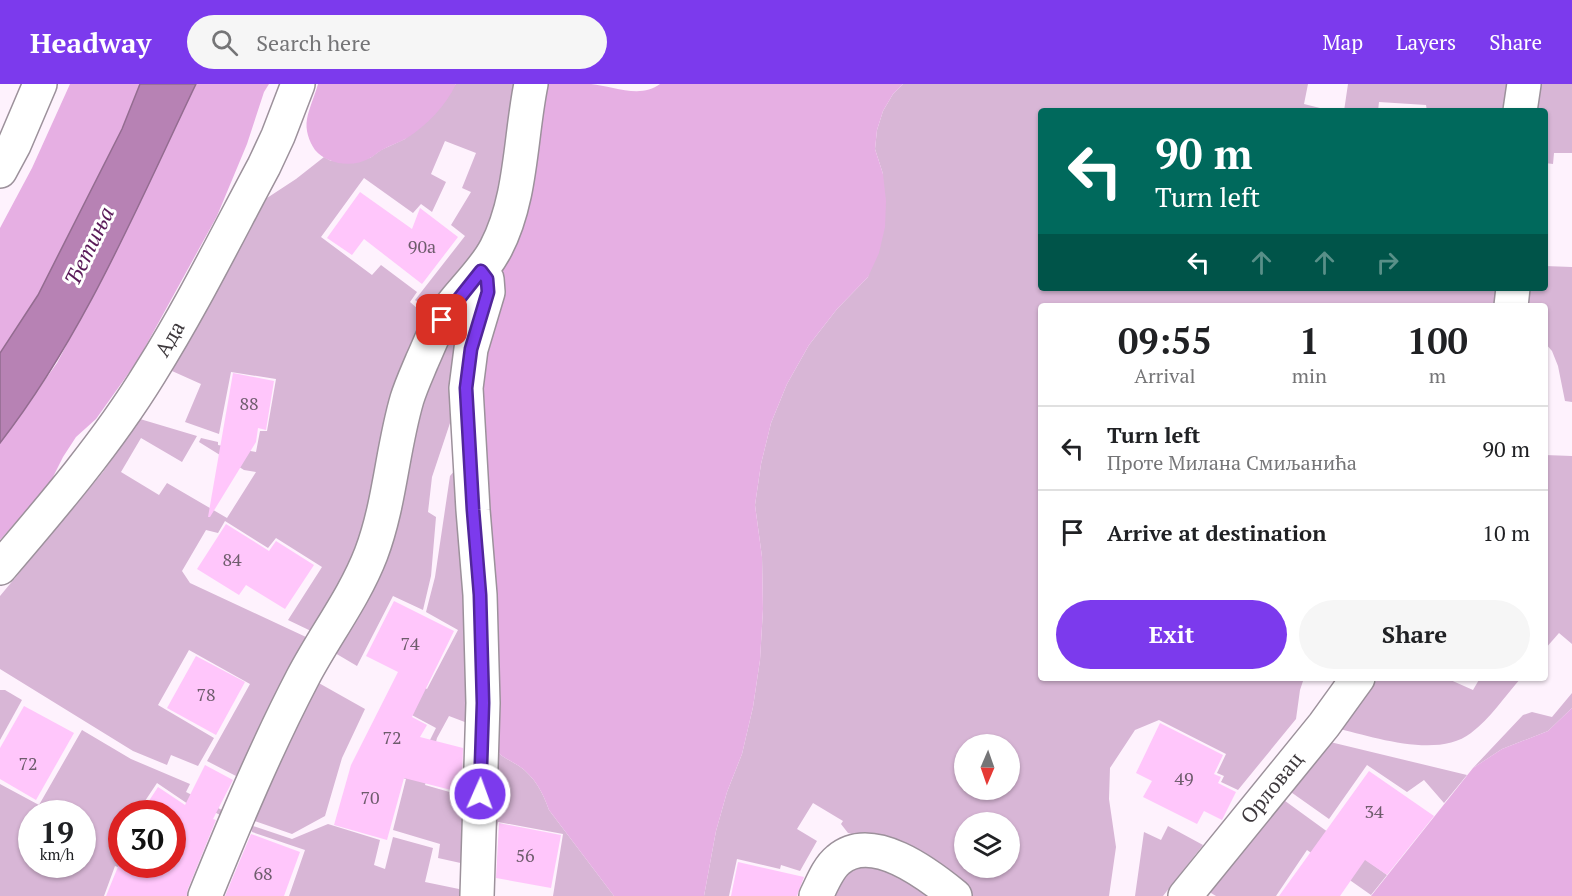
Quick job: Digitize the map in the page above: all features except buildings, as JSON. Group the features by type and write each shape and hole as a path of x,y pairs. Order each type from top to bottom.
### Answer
{"street":[{"path":"0,171 14,145 40,84"},
{"name":"Ада","path":"0,568 55,505 103,442 150,374 264,166 298,84"},
{"path":"205,896 275,730 356,587 371,554 382,521 407,398 424,358 442,320 481,271 496,248 508,217 518,178 525,112 531,84"},
{"path":"1520,108 1524,84"},
{"path":"477,896 483,703 480,595 466,388 471,349 488,292 487,279 481,271"},
{"name":"Орловац","path":"1185,896 1324,725 1356,681"},
{"path":"816,896 837,860 854,850 876,850 903,861 955,896"}],"shaded area":[{"path":"70,84 140,84 122,129 38,295 0,353 0,228 32,168"},
{"path":"196,84 269,84 217,216 138,360 96,419 76,437 49,485 0,540 0,443 57,363 108,266"},
{"path":"318,84 456,84 441,108 414,133 370,158 349,164 334,162 320,155 309,139 307,119"},
{"path":"456,84 514,84 503,167 487,227 467,262 428,311 415,300 465,236 451,225 471,192 462,188 476,153 445,141 431,174 446,182 432,212 421,204 413,213 364,178 321,237 372,275 381,265 417,292 410,302 425,315 395,387 383,428 365,519 351,560 339,584 311,631 288,620 322,567 276,538 268,548 225,521 218,533 206,530 182,571 190,583 306,637 236,776 207,761 250,684 189,650 158,705 214,738 198,766 171,755 167,765 133,751 0,669 0,596 103,472 140,419 197,436 182,462 141,438 121,472 159,495 167,483 227,518 256,472 244,470 199,442 201,438 218,442 218,445 256,452 260,431 267,431 276,379 231,372 219,434 185,422 201,384 172,371 267,198 324,157 331,161 370,158 405,139"},
{"path":"548,84 591,84 644,91 660,84 903,84 893,94 883,111 877,130 875,149 883,174 886,201 885,227 879,253 868,277 837,309 809,345 787,384 771,423 761,464 755,505 762,557 763,609 760,660 753,707 742,754 727,792 716,831 704,896 614,896 549,810 534,780 525,770 495,750 477,413 500,268 533,177"},
{"path":"903,84 1308,84 1304,104 1320,108 1038,108 1038,291 1497,291 1496,303 1038,303 1038,681 1303,681 1296,719 1238,790 1221,782 1224,776 1217,773 1226,754 1159,720 1135,730 1110,768 1109,799 1116,847 1109,896 968,896 885,842 848,833 841,824 843,821 813,803 797,829 817,841 800,871 781,865 780,869 737,859 729,896 704,896 716,831 727,792 742,754 753,707 760,660 763,609 762,557 755,505 761,464 771,423 787,384 809,345 837,309 868,277 883,174 875,149 877,130 883,111 893,94"},
{"path":"1348,84 1507,84 1503,108 1426,108 1426,105 1379,102 1378,108 1344,108"},
{"path":"1539,84 1572,84 1572,153 1554,153 1553,164 1548,163 1548,108 1535,108"},
{"path":"1548,266 1572,267 1572,402 1565,401 1558,366 1548,346 1548,303 1523,303 1524,291 1548,291"},
{"path":"470,311 452,417 432,477 428,512 436,517 431,576 423,610 393,596 357,666 335,653 419,408 451,336"},
{"path":"1548,455 1572,456 1572,644 1559,633 1548,646"},
{"path":"456,469 467,594 470,724 449,716 437,738 425,785 467,797 465,864 438,858 440,844 393,830 406,779 357,765 411,778 436,728 395,706 409,680 427,689 458,630 426,612 435,577 450,476"},
{"path":"1376,681 1453,681 1473,690 1478,681 1518,681 1478,727 1457,741 1424,745 1405,744 1336,728"},
{"path":"317,682 365,709 342,758 325,816 292,834 252,820"},
{"path":"0,690 5,690 22,700 0,740"},
{"path":"1572,693 1572,708 1548,731 1502,749 1473,768 1523,715 1532,712 1552,717"},
{"path":"1572,708 1572,896 1371,896 1473,768 1502,749 1548,731"},
{"path":"82,730 131,759 190,784 186,792 222,810 220,815 192,800 188,804 186,800 182,800 157,783 146,800 108,800 108,878 111,878 104,896 0,896 0,784 30,800 18,800 18,878 96,878 96,800 42,800"},
{"path":"1326,741 1467,775 1444,803 1424,780 1407,792 1367,765 1329,819 1288,790"},
{"path":"495,750 525,770 534,780 549,810 614,896 553,896 563,834 498,822 495,835"},
{"path":"1281,798 1387,875 1371,895 1307,850 1276,896 1216,896 1206,890"},
{"path":"328,824 380,840 374,865 385,869 393,837 433,848 425,882 459,889 463,896 289,896 305,850 252,832 250,825 292,839"},
{"path":"1168,826 1203,845 1163,896 1135,896 1144,832 1161,840"},
{"path":"881,862 938,896 825,896 841,870"}],"water":[{"name":"Ђетиња","path":"140,84 196,84 130,223 83,314 58,359 0,443 0,353 38,295 122,129"}],"route":[{"path":"442,320 481,271 489,285 485,308 471,349 466,388 480,595 483,703 480,794"}]}
